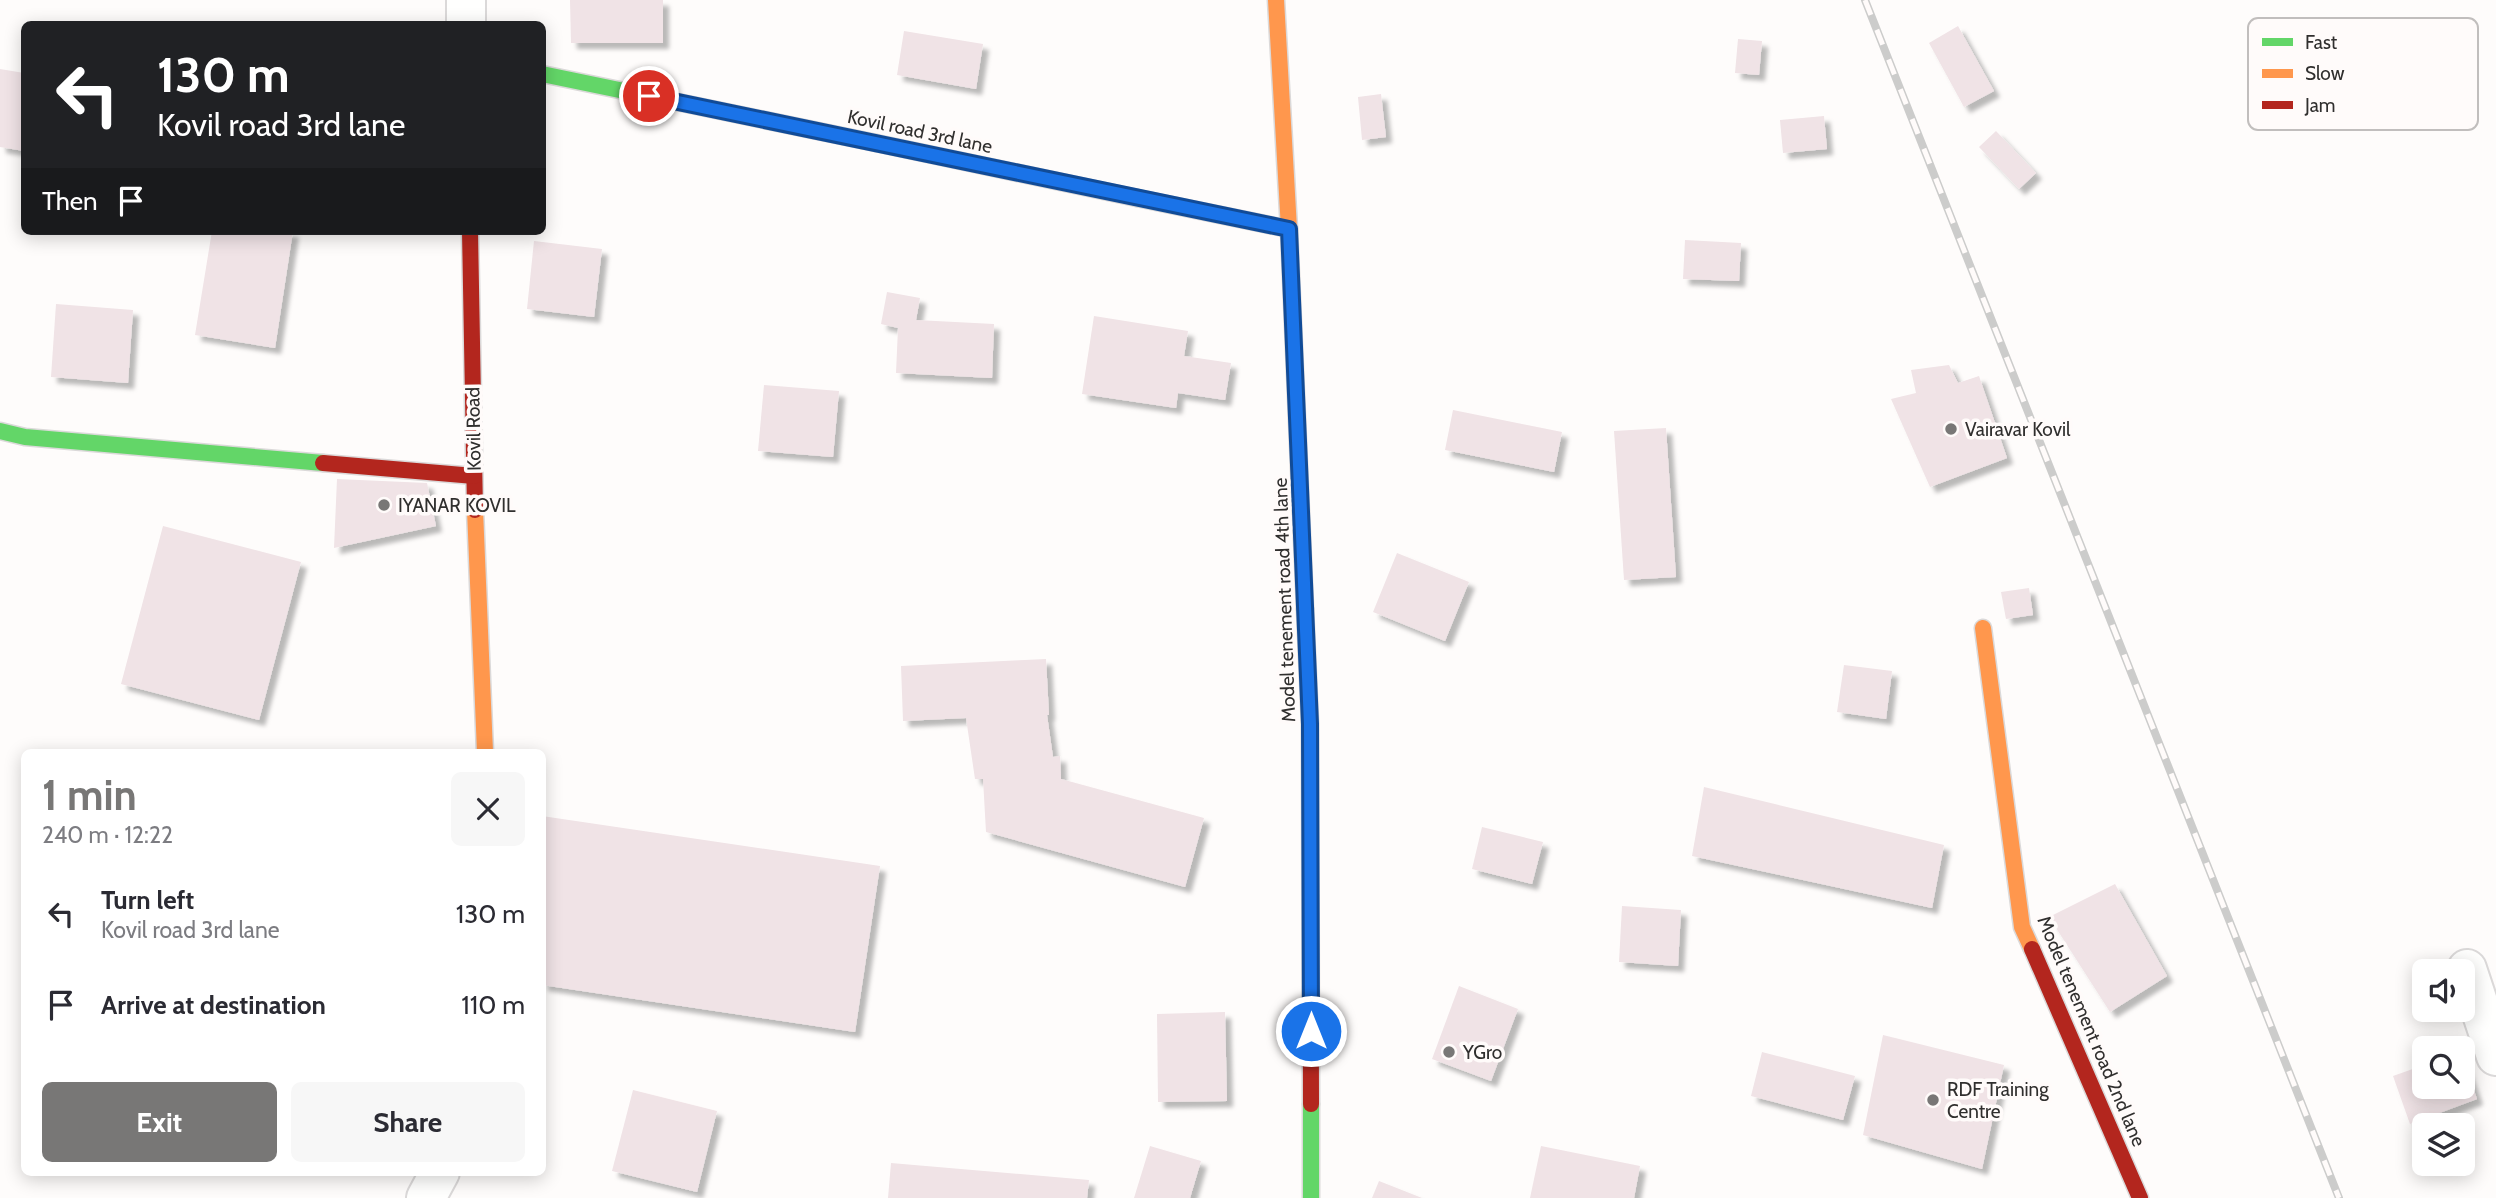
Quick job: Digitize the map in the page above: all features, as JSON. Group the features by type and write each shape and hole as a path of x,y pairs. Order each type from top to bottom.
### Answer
{"street":[{"path":"466,0 466,21"},
{"name":"Model tenement road 4th lane","path":"1276,0 1289,229 1310,724 1311,1198"},
{"name":"Kovil road 3rd lane","path":"546,75 1289,229"},
{"name":"Kovil Road","path":"470,235 474,476 485,749"},
{"path":"0,430 25,437 474,476"},
{"name":"Model tenement road 2nd lane","path":"1983,628 2022,927 2140,1198"},
{"path":"2475,994 2496,1056"},
{"path":"426,1198 438,1176"}],"building":[{"path":"570,0 663,0 663,43 571,43"},
{"path":"1958,26 1994,91 1964,107 1929,43"},
{"path":"904,31 983,44 976,89 897,75"},
{"path":"1738,39 1762,41 1759,75 1735,73"},
{"path":"0,69 21,72 21,150 0,147"},
{"path":"1381,94 1386,137 1362,140 1358,97"},
{"path":"1824,116 1827,149 1783,153 1780,120"},
{"path":"1996,131 2036,173 2019,189 1979,147"},
{"path":"211,235 292,235 275,348 195,335"},
{"path":"1685,240 1741,243 1739,281 1683,279"},
{"path":"534,241 602,249 594,317 527,309"},
{"path":"887,292 920,298 916,320 994,324 992,378 896,373 898,328 881,324"},
{"path":"56,304 133,310 128,383 51,377"},
{"path":"1094,316 1188,331 1184,356 1231,363 1225,400 1178,393 1176,408 1082,394"},
{"name":"Vairavar Kovil","path":"1949,365 1958,383 1979,376 2007,458 1930,487 1891,399 1916,393 1911,370"},
{"path":"764,385 839,391 833,457 758,451"},
{"path":"1453,410 1562,432 1554,472 1445,450"},
{"path":"1666,428 1676,577 1624,580 1614,431"},
{"name":"IYANAR KOVIL","path":"337,479 427,483 436,526 334,548"},
{"path":"163,526 301,562 259,720 121,684"},
{"path":"1397,553 1469,582 1445,641 1373,612"},
{"path":"2029,588 2033,615 2006,619 2001,592"},
{"path":"1046,659 1047,715 1053,757 1060,756 1061,779 1204,818 1185,887 986,832 983,779 975,779 966,718 903,721 901,666"},
{"path":"1844,665 1892,671 1886,719 1837,712"},
{"path":"1704,787 1944,845 1932,908 1692,856"},
{"path":"546,817 880,866 855,1032 546,986"},
{"path":"1482,827 1543,842 1532,884 1472,869"},
{"path":"2115,884 2167,976 2110,1012 2049,917"},
{"path":"1622,906 1681,910 1678,966 1619,962"},
{"path":"1459,986 1518,1009 1491,1081 1432,1059"},
{"path":"1225,1012 1227,1101 1158,1102 1157,1014"},
{"name":"RDF Training Centre","path":"1883,1035 2004,1065 1982,1169 1863,1135"},
{"path":"1762,1052 1855,1076 1843,1120 1751,1096"},
{"path":"2412,1069 2412,1099 2475,1099 2475,1093 2477,1099 2439,1113 2412,1113 2410,1124 2393,1076"},
{"path":"633,1090 717,1111 697,1192 612,1171"},
{"path":"1150,1146 1201,1161 1190,1198 1134,1198"},
{"path":"1541,1146 1640,1166 1634,1198 1530,1198"},
{"path":"891,1163 1089,1180 1087,1198 888,1198"},
{"path":"1379,1181 1422,1198 1372,1198"}],"railway":[{"path":"1865,0 2339,1198"}],"traffic: fast":[{"path":"546,75 876,143"},
{"path":"1137,198 1289,229"},
{"path":"0,431 25,437 323,463"},
{"path":"1311,1104 1311,1198"}],"traffic: slow":[{"path":"1276,0 1305,609"},
{"path":"876,143 1137,198"},
{"path":"475,510 485,749"},
{"path":"1983,628 2022,927 2032,949"}],"traffic: jam":[{"path":"470,235 475,510"},
{"path":"323,463 474,476"},
{"path":"1305,609 1310,724 1311,1104"},
{"path":"2032,949 2140,1198"}],"place":[{"name":"Vairavar Kovil","path":"1951,429"},
{"name":"IYANAR KOVIL","path":"384,505"},
{"name":"YGro","path":"1449,1052"},
{"name":"RDF Training Centre","path":"1933,1100"}],"route":[{"path":"649,96 1289,229 1310,724 1311,1031"}]}
